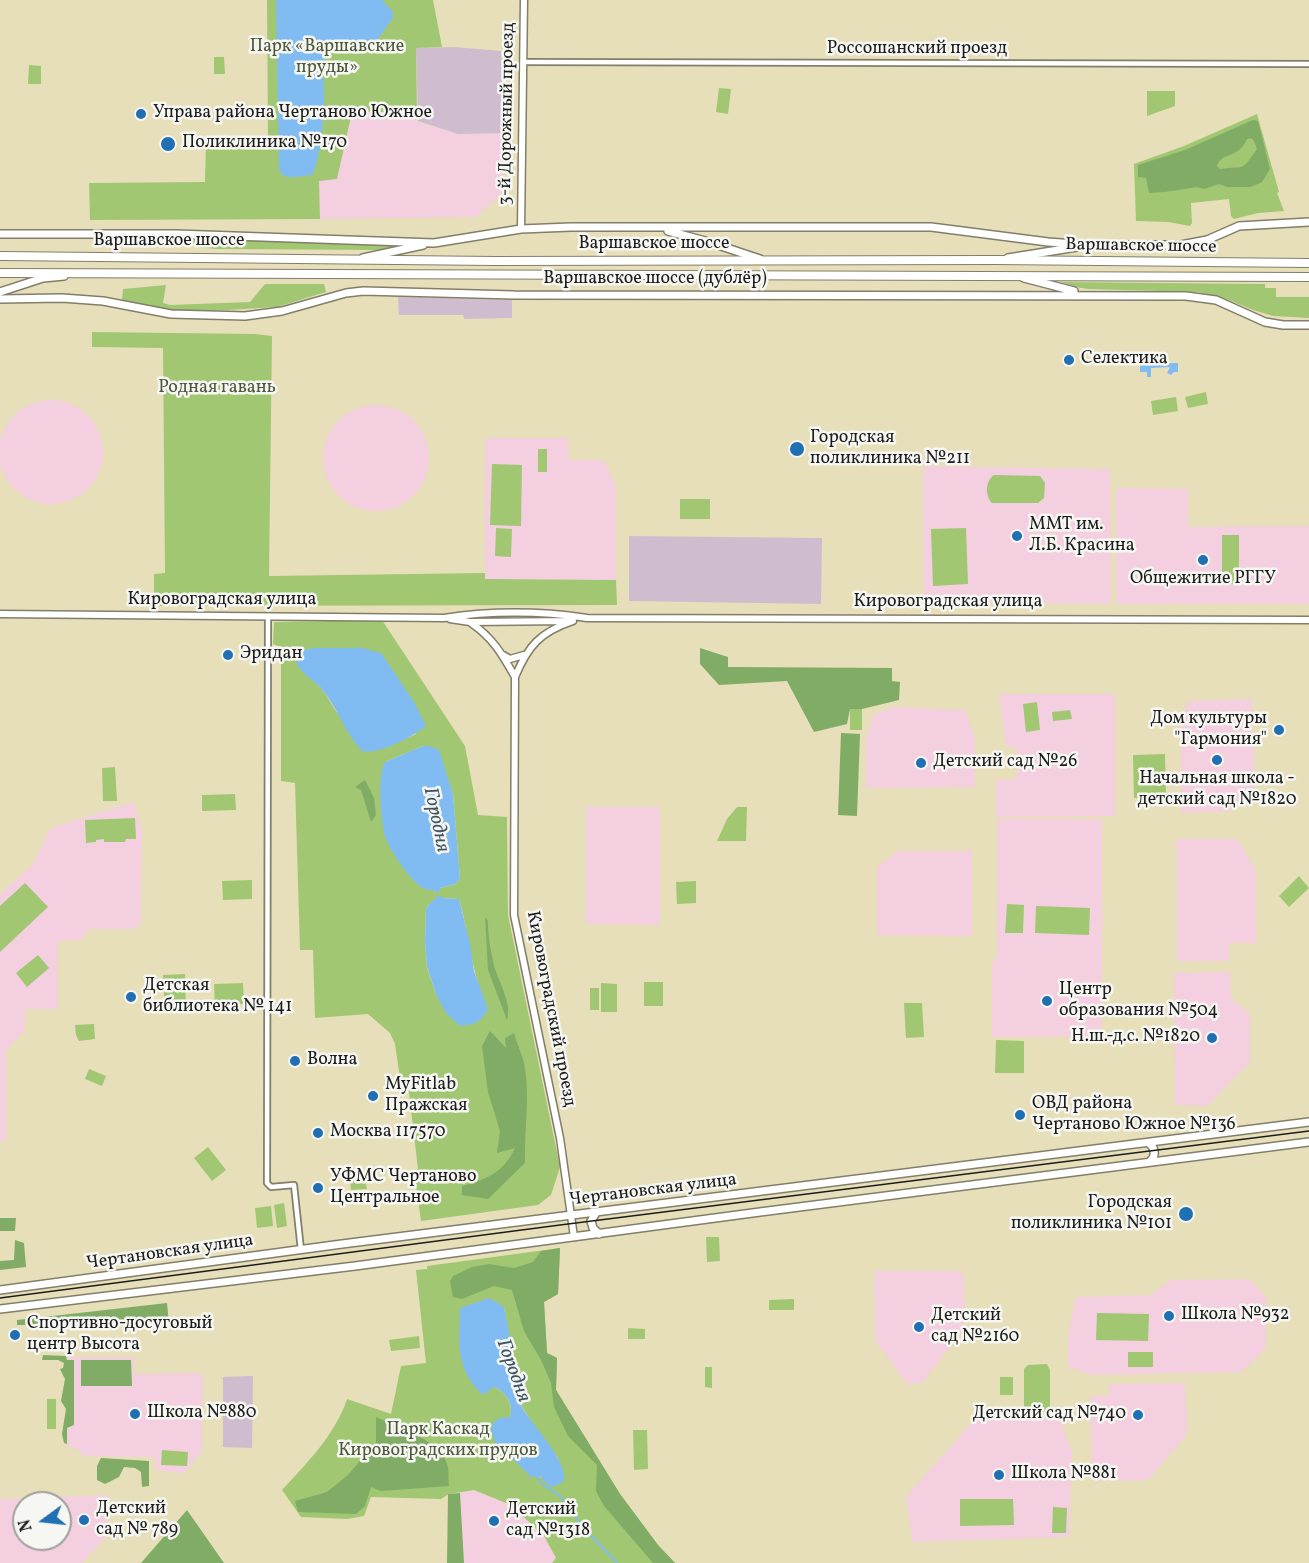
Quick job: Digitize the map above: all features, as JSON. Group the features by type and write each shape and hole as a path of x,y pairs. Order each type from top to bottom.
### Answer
{"main road":[{"path":"360,258 521,229 571,227 931,227 1088,245 1181,245 1207,240 1239,226 1309,222"},
{"path":"656,228 763,260"},
{"path":"0,234 176,234 434,243"},
{"path":"995,260 1088,245"},
{"name":"Варшавское шоссе","path":"0,256 495,261 995,260 1309,263"},
{"name":"Варшавское шоссе","path":"0,273 1309,277"},
{"path":"0,292 43,278 94,273"},
{"path":"1019,277 1092,295"},
{"name":"Варшавское шоссе (дублёр)","path":"0,299 62,298 103,301 171,314 245,316 282,311 346,292 363,291 514,295 1200,297 1229,305 1265,322 1309,325"},
{"name":"Чертановская улица","path":"0,1290 1309,1122"},
{"name":"Чертановская улица","path":"0,1309 355,1266 1309,1142"},
{"path":"1149,1143 1153,1146 1155,1154 1153,1160 1149,1162"},
{"path":"596,1213 591,1221 593,1228 599,1234"}],"street":[{"name":"3-й Дорожный проезд","path":"521,229 524,0"},
{"name":"Россошанский проезд","path":"524,62 1309,64"},
{"name":"Кировоградская улица","path":"444,618 478,613 502,613 587,618 1309,620"},
{"path":"488,635 492,621 502,613"},
{"name":"Кировоградская улица","path":"0,614 444,618 470,622 541,623 587,618"},
{"path":"536,615 541,623 540,636"},
{"path":"268,616 267,1183 271,1187 294,1185 301,1250"},
{"path":"515,677 524,655 540,636 573,621"},
{"path":"470,622 488,635 515,677"},
{"path":"502,654 510,659 524,655"},
{"name":"Кировоградский проезд","path":"515,677 514,915 560,1138 574,1237"}],"shaded area":[{"path":"455,47 501,51 503,133 458,134 418,121 416,48"},
{"path":"352,112 417,112 418,122 458,134 503,133 503,188 497,198 476,217 320,219 319,181 337,179"},
{"path":"398,297 512,300 512,318 464,319 463,315 399,315"},
{"path":"51,400 71,404 88,415 99,432 103,452 99,472 88,489 71,500 51,504 31,500 14,489 3,472 -1,452 3,432 14,415 31,404"},
{"path":"376,405 396,409 414,420 425,438 429,458 425,478 414,496 396,507 376,511 356,507 338,496 327,478 323,458 327,438 338,420 356,409"},
{"path":"485,438 568,438 569,460 604,460 616,487 616,580 485,579"},
{"name":"ММТ им. Л.Б. Красина","path":"923,466 1110,469 1111,604 924,602"},
{"path":"1116,488 1188,489 1188,527 1309,526 1309,604 1116,604"},
{"path":"629,536 822,538 821,604 629,601"},
{"path":"999,694 1115,694 1115,813 1113,816 996,817 996,780 1017,779 1017,748 1006,747"},
{"name":"Начальная школа - детский сад №1820","path":"1252,699 1255,800 1232,801 1232,811 1181,813 1181,720 1188,701"},
{"name":"Детский сад №26","path":"893,707 965,710 975,739 975,787 866,788 866,738 874,715"},
{"path":"134,802 142,831 141,923 134,929 89,929 81,940 58,941 58,1009 25,1009 25,1030 6,1050 6,1141 0,1141 0,895 33,864 51,828"},
{"path":"586,807 660,807 660,925 586,924"},
{"path":"997,819 1102,819 1102,1037 992,1037 992,964 997,955"},
{"path":"1177,839 1237,839 1256,870 1256,943 1229,943 1229,961 1177,961"},
{"path":"898,851 972,851 972,936 877,935 877,867"},
{"name":"Н.ш.-д.с. №1820","path":"1230,972 1231,998 1250,1014 1250,1062 1207,1106 1175,1105 1174,973"},
{"name":"Детский сад №2160","path":"874,1271 958,1271 964,1276 965,1320 961,1333 922,1383 907,1384 875,1340"},
{"name":"Школа №932","path":"1249,1279 1266,1296 1266,1348 1242,1372 1093,1375 1068,1367 1068,1335 1076,1297 1151,1295 1171,1280"},
{"name":"Школа №880","path":"68,1357 134,1357 134,1374 199,1373 203,1376 202,1451 185,1472 156,1470 155,1457 85,1456 73,1447 67,1447"},
{"path":"253,1376 252,1448 223,1447 223,1377"},
{"name":"Детский сад №740","path":"1185,1383 1187,1434 1148,1480 1092,1481 1090,1396 1109,1396 1109,1384"},
{"name":"Школа №881","path":"1058,1414 1072,1452 1069,1537 913,1542 906,1497 974,1420"},
{"name":"Детский сад №1318","path":"474,1490 511,1505 544,1536 556,1558 552,1563 464,1563 460,1493"},
{"name":"Детский сад № 789","path":"108,1495 106,1537 82,1563 0,1563 0,1499 12,1499 12,1551 72,1551 72,1496"}],"green space":[{"name":"Парк «Варшавские пруды»","path":"267,0 433,0 442,47 416,48 417,112 352,112 337,179 319,181 320,219 90,220 89,183 205,182 206,141 268,138"},
{"path":"214,57 224,57 225,74 214,74"},
{"path":"29,65 41,66 41,84 28,84"},
{"path":"719,88 731,89 728,114 716,112"},
{"path":"1147,91 1175,91 1175,106 1147,116"},
{"path":"1257,114 1279,192 1277,193 1284,211 1258,213 1234,219 1231,216 1229,199 1191,203 1192,223 1190,226 1168,222 1136,221 1134,164 1184,146"},
{"path":"1253,120 1258,121 1270,169 1262,182 1251,187 1227,187 1219,184 1204,189 1197,187 1149,193 1146,178 1138,177 1138,165 1185,150","holes":["1251,138 1257,149 1245,165 1220,169 1217,166 1223,158 1239,150 1247,139"]},
{"path":"113,237 277,239 334,244 392,245 392,247 379,250 216,249 195,247 194,244 114,242"},
{"path":"1061,282 1265,284 1265,288 1276,288 1276,297 1309,297 1309,318 1273,316 1224,298 1198,292 1088,289"},
{"path":"265,284 324,284 326,292 277,307 228,310 169,310 122,300 123,289 166,285 163,303 170,305 250,302"},
{"name":"Родная гавань","path":"92,332 272,336 269,576 485,573 485,579 616,580 617,605 154,606 154,574 165,573 163,348 92,347"},
{"path":"1206,392 1208,404 1188,408 1185,397"},
{"path":"1176,397 1178,411 1153,415 1151,401"},
{"path":"538,449 547,449 547,472 538,472"},
{"path":"492,464 522,465 521,526 490,525"},
{"path":"994,475 1040,476 1045,483 1044,498 1038,503 992,503 987,489"},
{"path":"680,499 710,499 710,519 680,519"},
{"path":"496,528 512,529 511,557 495,556"},
{"path":"966,528 968,584 933,586 931,529"},
{"path":"1222,535 1239,535 1239,584 1222,584"},
{"path":"382,620 465,746 478,815 507,817 508,915 560,1167 551,1195 538,1205 421,1221 414,1170 418,1169 408,1084 401,1085 395,1044 390,1033 368,1014 315,1018 313,950 300,950 295,783 281,781 281,647 273,644 274,622","holes":["304,650 381,653 416,734 385,748 361,733 343,719 321,688 302,670 297,660","423,746 438,750 453,794 460,878 456,884 440,888 440,891 435,893 434,890 409,874 385,836 385,762","442,898 459,899 480,989 436,994 427,968 426,909 429,904"]},
{"path":"700,648 728,657 728,667 892,668 892,681 900,682 899,700 862,709 850,709 847,724 814,732 787,681 719,685 700,664"},
{"path":"1037,702 1040,730 1026,732 1023,704"},
{"path":"850,709 862,709 862,730 850,730"},
{"path":"1070,710 1072,719 1053,721 1052,712"},
{"path":"841,733 860,734 857,816 838,815"},
{"path":"1165,754 1166,796 1134,798 1133,755"},
{"path":"115,767 117,801 103,801 102,768"},
{"path":"365,780 374,798 376,815 371,822 361,790 355,787"},
{"path":"235,794 236,810 202,811 202,795"},
{"path":"737,807 747,807 746,841 717,841 727,819"},
{"path":"135,818 136,839 126,839 125,842 104,842 104,839 86,843 85,820"},
{"path":"1299,876 1309,888 1289,907 1279,896"},
{"path":"252,880 252,899 223,900 222,881"},
{"path":"696,881 696,903 677,904 676,882"},
{"path":"25,883 48,907 0,952 0,906"},
{"path":"1007,904 1024,905 1023,933 1005,933"},
{"path":"1036,906 1090,908 1089,935 1035,933"},
{"path":"485,917 488,921 495,969 507,1001 507,1020 488,970"},
{"path":"38,955 49,968 27,987 16,973"},
{"path":"185,974 186,1011 165,1012 163,975"},
{"path":"644,982 663,982 663,1006 644,1006"},
{"path":"243,983 244,1004 215,1005 214,984"},
{"path":"601,983 617,984 617,1012 601,1012"},
{"path":"590,988 599,988 599,1010 590,1010"},
{"path":"904,1003 922,1003 924,1037 906,1038"},
{"path":"94,1024 95,1039 79,1041 75,1025"},
{"path":"490,1031 506,1048 505,1038 514,1033 524,1064 527,1104 525,1163 488,1199 462,1195 462,1186 479,1181 500,1169 515,1148 497,1153 500,1131 488,1092 482,1046"},
{"path":"996,1040 1024,1041 1024,1073 995,1073"},
{"path":"89,1069 106,1076 102,1086 85,1079"},
{"path":"208,1147 226,1170 212,1181 194,1158"},
{"path":"365,1179 367,1189 351,1190 350,1180"},
{"path":"284,1203 287,1226 277,1228 274,1205"},
{"path":"271,1206 273,1226 257,1228 255,1208"},
{"path":"0,1218 16,1218 15,1231 0,1231"},
{"path":"706,1237 719,1237 720,1261 707,1262"},
{"path":"15,1240 24,1243 26,1267 0,1270 0,1261 14,1260"},
{"name":"Парк Каскад Кировоградских прудов","path":"560,1248 558,1294 544,1302 547,1353 557,1358 556,1390 620,1494 658,1545 675,1563 552,1563 556,1558 544,1536 511,1505 474,1490 449,1494 441,1499 371,1497 364,1516 347,1519 301,1517 282,1490 328,1436 347,1399 391,1414 401,1366 426,1363 416,1270 427,1269 427,1266","holes":["504,1307 515,1367 518,1400 537,1431 558,1458 545,1480 497,1447 500,1418 510,1418 511,1413 508,1399 494,1387"]},
{"path":"560,1248 558,1294 544,1302 547,1353 557,1358 556,1390 620,1494 658,1545 675,1563 653,1563 604,1506 596,1491 597,1465 568,1436 554,1407 551,1383 524,1331 512,1290 494,1286 462,1299 453,1297 450,1281 453,1276 472,1267 489,1264 514,1268 533,1262 541,1251"},
{"path":"794,1299 794,1310 769,1310 769,1300"},
{"path":"167,1303 169,1324 17,1325 17,1320"},
{"path":"1097,1313 1149,1314 1148,1341 1096,1340"},
{"path":"628,1328 645,1329 645,1339 628,1339"},
{"path":"419,1336 420,1348 391,1351 389,1340"},
{"path":"1128,1352 1153,1352 1153,1367 1128,1367"},
{"path":"43,1355 66,1356 67,1360 74,1360 74,1425 67,1428 67,1444 64,1443 62,1434 66,1409 61,1401 65,1379 60,1369 63,1368 64,1363 58,1360 42,1360"},
{"path":"81,1360 131,1360 132,1386 81,1386"},
{"path":"1047,1364 1050,1370 1050,1408 1046,1412 1027,1413 1024,1408 1024,1369 1028,1365"},
{"path":"705,1367 712,1367 712,1388 705,1387"},
{"path":"1000,1377 1013,1377 1013,1395 1000,1395"},
{"path":"47,1399 56,1399 56,1429 47,1429"},
{"path":"376,1417 407,1430 429,1442 438,1450 448,1467 449,1486 381,1491 371,1487 365,1506 356,1514 298,1512 295,1501 327,1492 348,1475 376,1442"},
{"path":"633,1430 647,1430 648,1469 634,1470"},
{"path":"162,1450 188,1452 187,1466 161,1465"},
{"path":"101,1458 149,1461 149,1486 142,1487 141,1472 135,1468 124,1467 119,1477 105,1484 97,1480 97,1466"},
{"path":"460,1493 464,1563 447,1563 448,1494"},
{"path":"960,1499 1013,1499 1014,1525 960,1526"},
{"path":"1053,1507 1067,1508 1066,1533 1052,1533"},
{"path":"187,1510 224,1563 141,1563"}],"water":[{"path":"276,0 382,0 393,12 393,18 374,44 336,48 325,56 322,134 316,165 313,174 310,175 288,177 284,176 279,169"},
{"path":"1178,363 1178,372 1171,375 1167,373 1170,367 1151,368 1151,377 1147,377 1147,372 1140,372 1140,364"},
{"path":"362,648 381,653 414,702 426,726 386,748 369,752 362,751 350,736 326,694 302,671 297,663 298,654 303,650"},
{"path":"423,746 439,750 453,794 460,878 456,884 440,888 440,891 435,893 434,890 420,886 396,857 385,836 381,809 380,787 385,762"},
{"path":"441,896 442,898 459,899 474,971 488,1009 480,1020 470,1025 460,1026 446,1013 436,994 427,967 426,909 436,899 435,897"},
{"path":"489,1298 504,1307 516,1370 519,1402 560,1462 564,1481 555,1486 550,1487 540,1476 531,1477 497,1447 491,1430 493,1423 500,1418 510,1417 510,1403 505,1395 494,1387 483,1395 467,1376 463,1366 459,1344 460,1308"}],"waterway":[{"name":"Городня","path":"536,1476 541,1483 560,1496 583,1527 617,1563"}],"tram line":[{"path":"0,1298 1309,1131"}],"place":[{"name":"Управа района Чертаново Южное","path":"141,114"},
{"name":"Поликлиника №170","path":"168,144"},
{"name":"Селектика","path":"1069,360"},
{"name":"Городская поликлиника №211","path":"797,449"},
{"name":"ММТ им. Л.Б. Красина","path":"1017,536"},
{"name":"Общежитие РГГУ","path":"1203,560"},
{"name":"Эридан","path":"228,655"},
{"name":"Дом культуры \"Гармония\"","path":"1279,730"},
{"name":"Начальная школа - детский сад №1820","path":"1217,760"},
{"name":"Детский сад №26","path":"921,763"},
{"name":"Детская библиотека № 141","path":"131,997"},
{"name":"Центр образования №504","path":"1047,1001"},
{"name":"Н.ш.-д.с. №1820","path":"1212,1038"},
{"name":"Волна","path":"295,1061"},
{"name":"MyFitlab Пражская","path":"373,1096"},
{"name":"ОВД района Чертаново Южное №136","path":"1020,1115"},
{"name":"Москва 117570","path":"318,1133"},
{"name":"УФМС Чертаново Центральное","path":"318,1188"},
{"name":"Городская поликлиника №101","path":"1186,1214"},
{"name":"Школа №932","path":"1169,1316"},
{"name":"Детский сад №2160","path":"919,1327"},
{"name":"Спортивно-досуговый центр Высота","path":"15,1335"},
{"name":"Школа №880","path":"135,1414"},
{"name":"Детский сад №740","path":"1138,1415"},
{"name":"Школа №881","path":"999,1475"},
{"name":"Детский сад № 789","path":"84,1520"},
{"name":"Детский сад №1318","path":"494,1521"}]}
